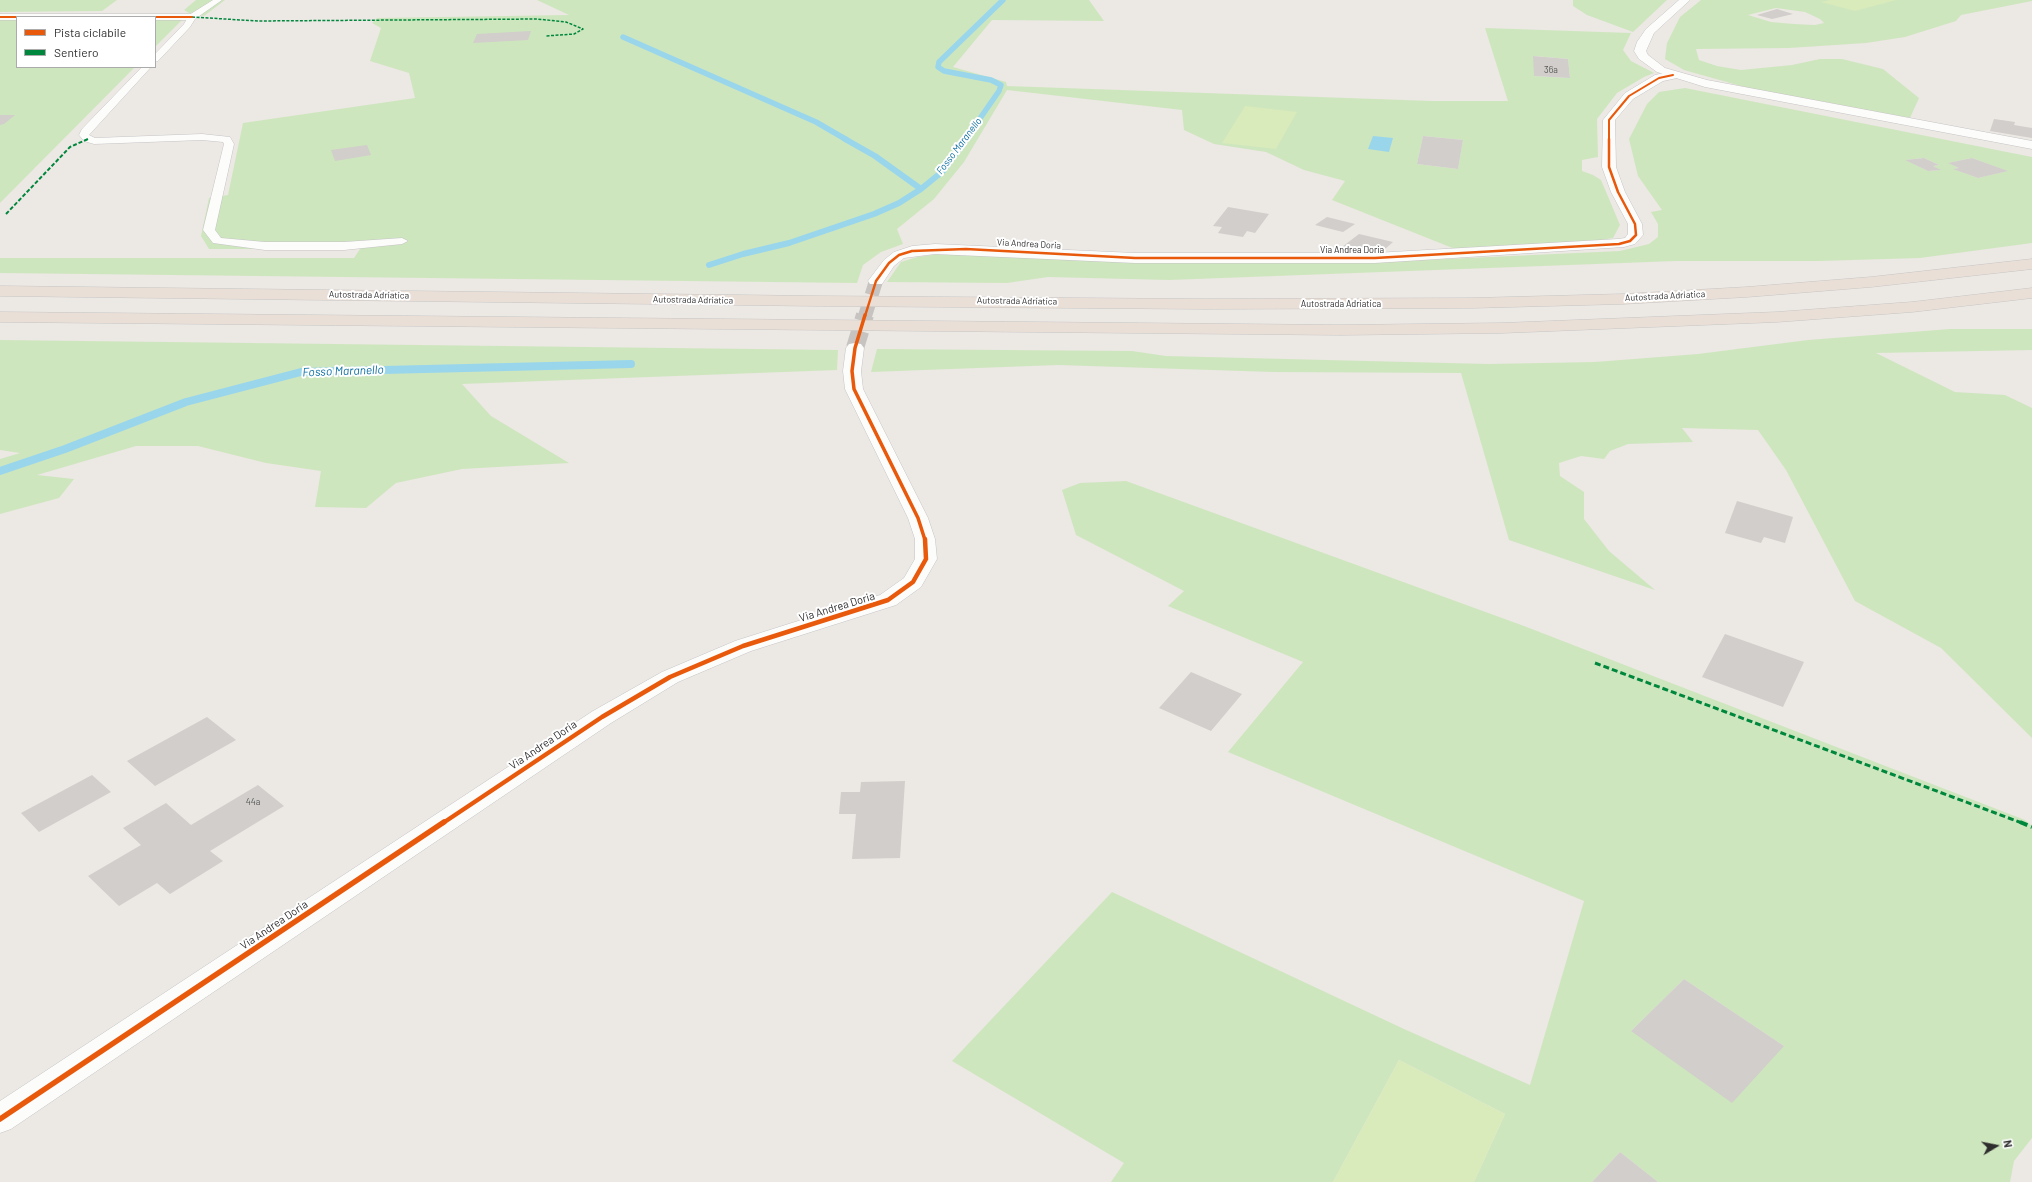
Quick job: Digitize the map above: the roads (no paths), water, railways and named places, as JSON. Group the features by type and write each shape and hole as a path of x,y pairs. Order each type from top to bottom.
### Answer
{"highway":[{"name":"Autostrada Adriatica","path":"0,292 811,301 1236,304 1472,303 1623,299 1747,292 1871,282 2032,264"},
{"path":"0,318 1333,330 1647,324 1777,317 1912,307 2032,293"}],"street":[{"path":"1685,0 1650,31 1643,42 1640,51 1650,63 1673,75 1705,84 2032,145"},
{"path":"0,17 16,17"},
{"path":"156,17 192,17"},
{"name":"Via Andrea Doria","path":"876,281 889,263 899,255 912,251 935,249 1135,258 1376,258 1619,244 1630,241 1636,235 1635,224 1618,192 1609,167 1609,120 1629,96 1659,78 1673,75"},
{"name":"Via Andrea Doria","path":"0,1119 615,709 670,677 743,646 888,600 913,582 926,559 925,539 918,518 854,389 852,371 855,348"}],"lane":[{"path":"156,58 188,25 192,17 218,0"},
{"path":"146,68 86,130 84,135 88,139 94,141 202,137 226,140 230,144 209,230 218,241 265,246 344,246 402,241"}],"water":[{"path":"1373,136 1393,138 1389,152 1368,149"}],"waterway":[{"name":"Fosso Maranello","path":"965,140 999,91 1001,85 991,80 944,71 938,67 939,62 1003,0"},
{"path":"623,37 816,122 847,140"},
{"path":"845,139 875,156 921,189"},
{"name":"Fosso Maranello","path":"921,189 943,171 966,139"},
{"name":"Fosso Maranello","path":"709,265 743,254 789,243 874,214 899,203 921,189"},
{"name":"Fosso Maranello","path":"0,471 65,449 186,402 301,372 631,364"}],"tunnel":[{"path":"865,316 876,281"},
{"path":"855,348 865,315"}]}
